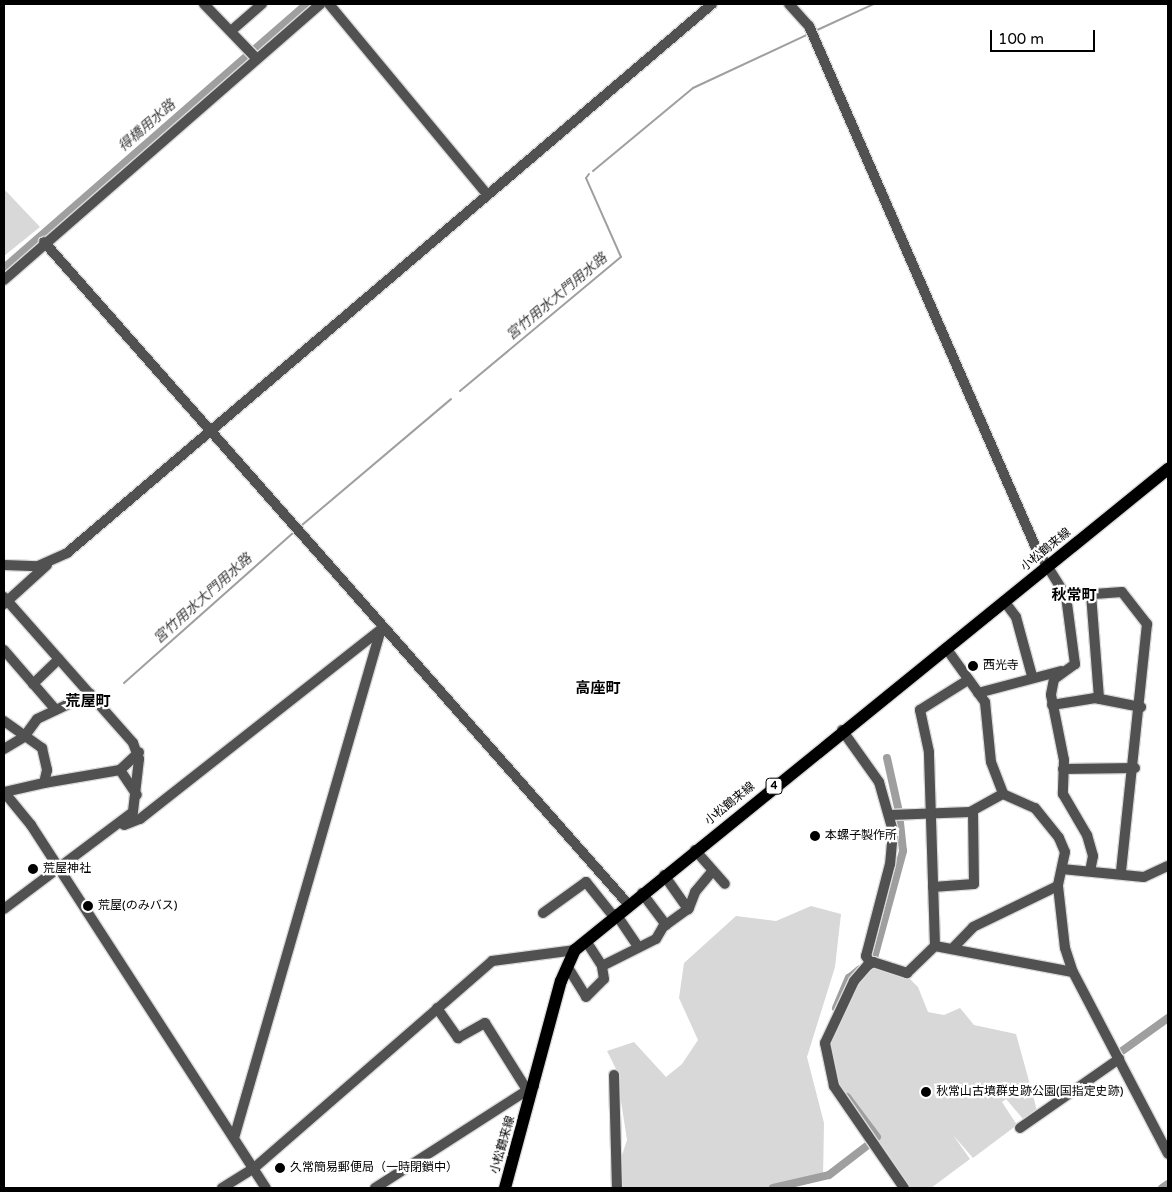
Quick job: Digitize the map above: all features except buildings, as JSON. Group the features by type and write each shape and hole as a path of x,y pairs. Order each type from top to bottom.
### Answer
{"main road":[{"name":"小松鶴来線","path":"505,1188 531,1088 567,966 575,950 628,904 842,730 1168,469"}],"street":[{"path":"204,4 252,54"},
{"path":"231,31 262,4"},
{"path":"4,280 18,264 252,54 320,4"},
{"path":"328,4 487,194"},
{"path":"4,909 57,868 120,826 133,812 137,795 139,752 90,694 5,600 213,430 487,194 712,4"},
{"path":"789,4 809,26 1046,567 1066,596 1075,664 1054,678 1052,705 1069,810 1087,835 1093,856 1090,871"},
{"path":"44,242 213,430 381,629 628,904"},
{"path":"4,565 38,566 50,562"},
{"path":"1066,596 1122,592 1147,624 1135,768 1121,873"},
{"path":"1091,594 1099,699"},
{"path":"1004,601 1016,617 1032,676"},
{"path":"120,826 140,819 381,629"},
{"path":"234,1138 381,629"},
{"path":"946,648 985,702 991,762 1003,794 1035,808 1052,824 1065,852 1058,886 1065,948 1073,972 1168,1154"},
{"path":"4,650 56,710"},
{"path":"33,684 59,659"},
{"path":"978,693 1032,676 1065,671"},
{"path":"842,730 880,782 890,815 890,864 866,956 871,964 907,972 935,946 929,752 920,710 968,680"},
{"path":"4,749 24,737 37,719 90,694"},
{"path":"1052,705 1099,699 1141,707"},
{"path":"4,721 42,748 47,764 44,783"},
{"path":"139,752 120,770 4,792 57,868 266,1188"},
{"path":"1063,769 1135,768"},
{"path":"120,770 137,795"},
{"path":"890,815 931,815 973,811 1003,794"},
{"path":"933,887 974,884 973,811"},
{"path":"695,850 712,872 725,884"},
{"path":"1062,870 1121,873 1144,877 1168,866"},
{"path":"602,966 656,939 666,925 688,909 694,892 712,872"},
{"path":"664,875 688,909"},
{"path":"543,914 586,882 638,947"},
{"path":"952,949 973,927 1058,886"},
{"path":"642,894 666,925"},
{"path":"567,966 586,997 604,979 602,966 586,941"},
{"path":"935,946 1073,972"},
{"path":"222,1188 253,1169 492,961 575,950"},
{"path":"871,964 854,981 824,1050 836,1090 904,1188"},
{"path":"376,1188 531,1088 484,1022 458,1038 437,1008"},
{"path":"1020,1128 1119,1059"},
{"path":"614,1075 617,1188"}],"shaded area":[{"path":"4,189 40,227 4,256"},
{"path":"811,906 841,914 835,967 807,1057 824,1123 823,1179 788,1188 620,1188 613,1182 627,1140 616,1069 607,1051 634,1042 666,1077 682,1064 698,1040 679,998 684,963 736,916 776,921"},
{"path":"874,966 907,976 918,987 928,1012 944,1015 960,1008 974,1025 1016,1034 1034,1099 1037,1112 1024,1120 1006,1099 1002,1102 1017,1125 973,1158 953,1135 970,1159 931,1188 910,1188 835,1078 831,1039 853,984"}],"waterway":[{"name":"得橋用水路","path":"4,268 307,4"},
{"name":"宮竹用水大門用水路","path":"815,31 874,4"},
{"name":"宮竹用水大門用水路","path":"593,171 693,88 809,34"},
{"name":"宮竹用水大門用水路","path":"460,391 621,257 586,178 589,174"},
{"name":"宮竹用水大門用水路","path":"302,525 451,399"},
{"name":"宮竹用水大門用水路","path":"124,683 294,532"},
{"path":"887,758 899,812"},
{"path":"874,958 903,851 900,820"},
{"path":"836,1008 849,978 860,969"},
{"path":"1122,1051 1168,1018"},
{"path":"847,1097 877,1137"},
{"path":"773,1188 829,1175 868,1145"},
{"path":"1162,1188 1168,1184"}],"place":[{"name":"西光寺","path":"973,666"},
{"name":"本螺子製作所","path":"815,836"},
{"name":"荒屋神社","path":"33,869"},
{"name":"荒屋(のみバス)","path":"88,906"},
{"name":"秋常山古墳群史跡公園(国指定史跡)","path":"926,1092"},
{"name":"久常簡易郵便局（一時閉鎖中）","path":"280,1168"}],"district":[{"name":"秋常町","path":"1074,596"},
{"name":"高座町","path":"598,689"},
{"name":"荒屋町","path":"88,702"}]}
